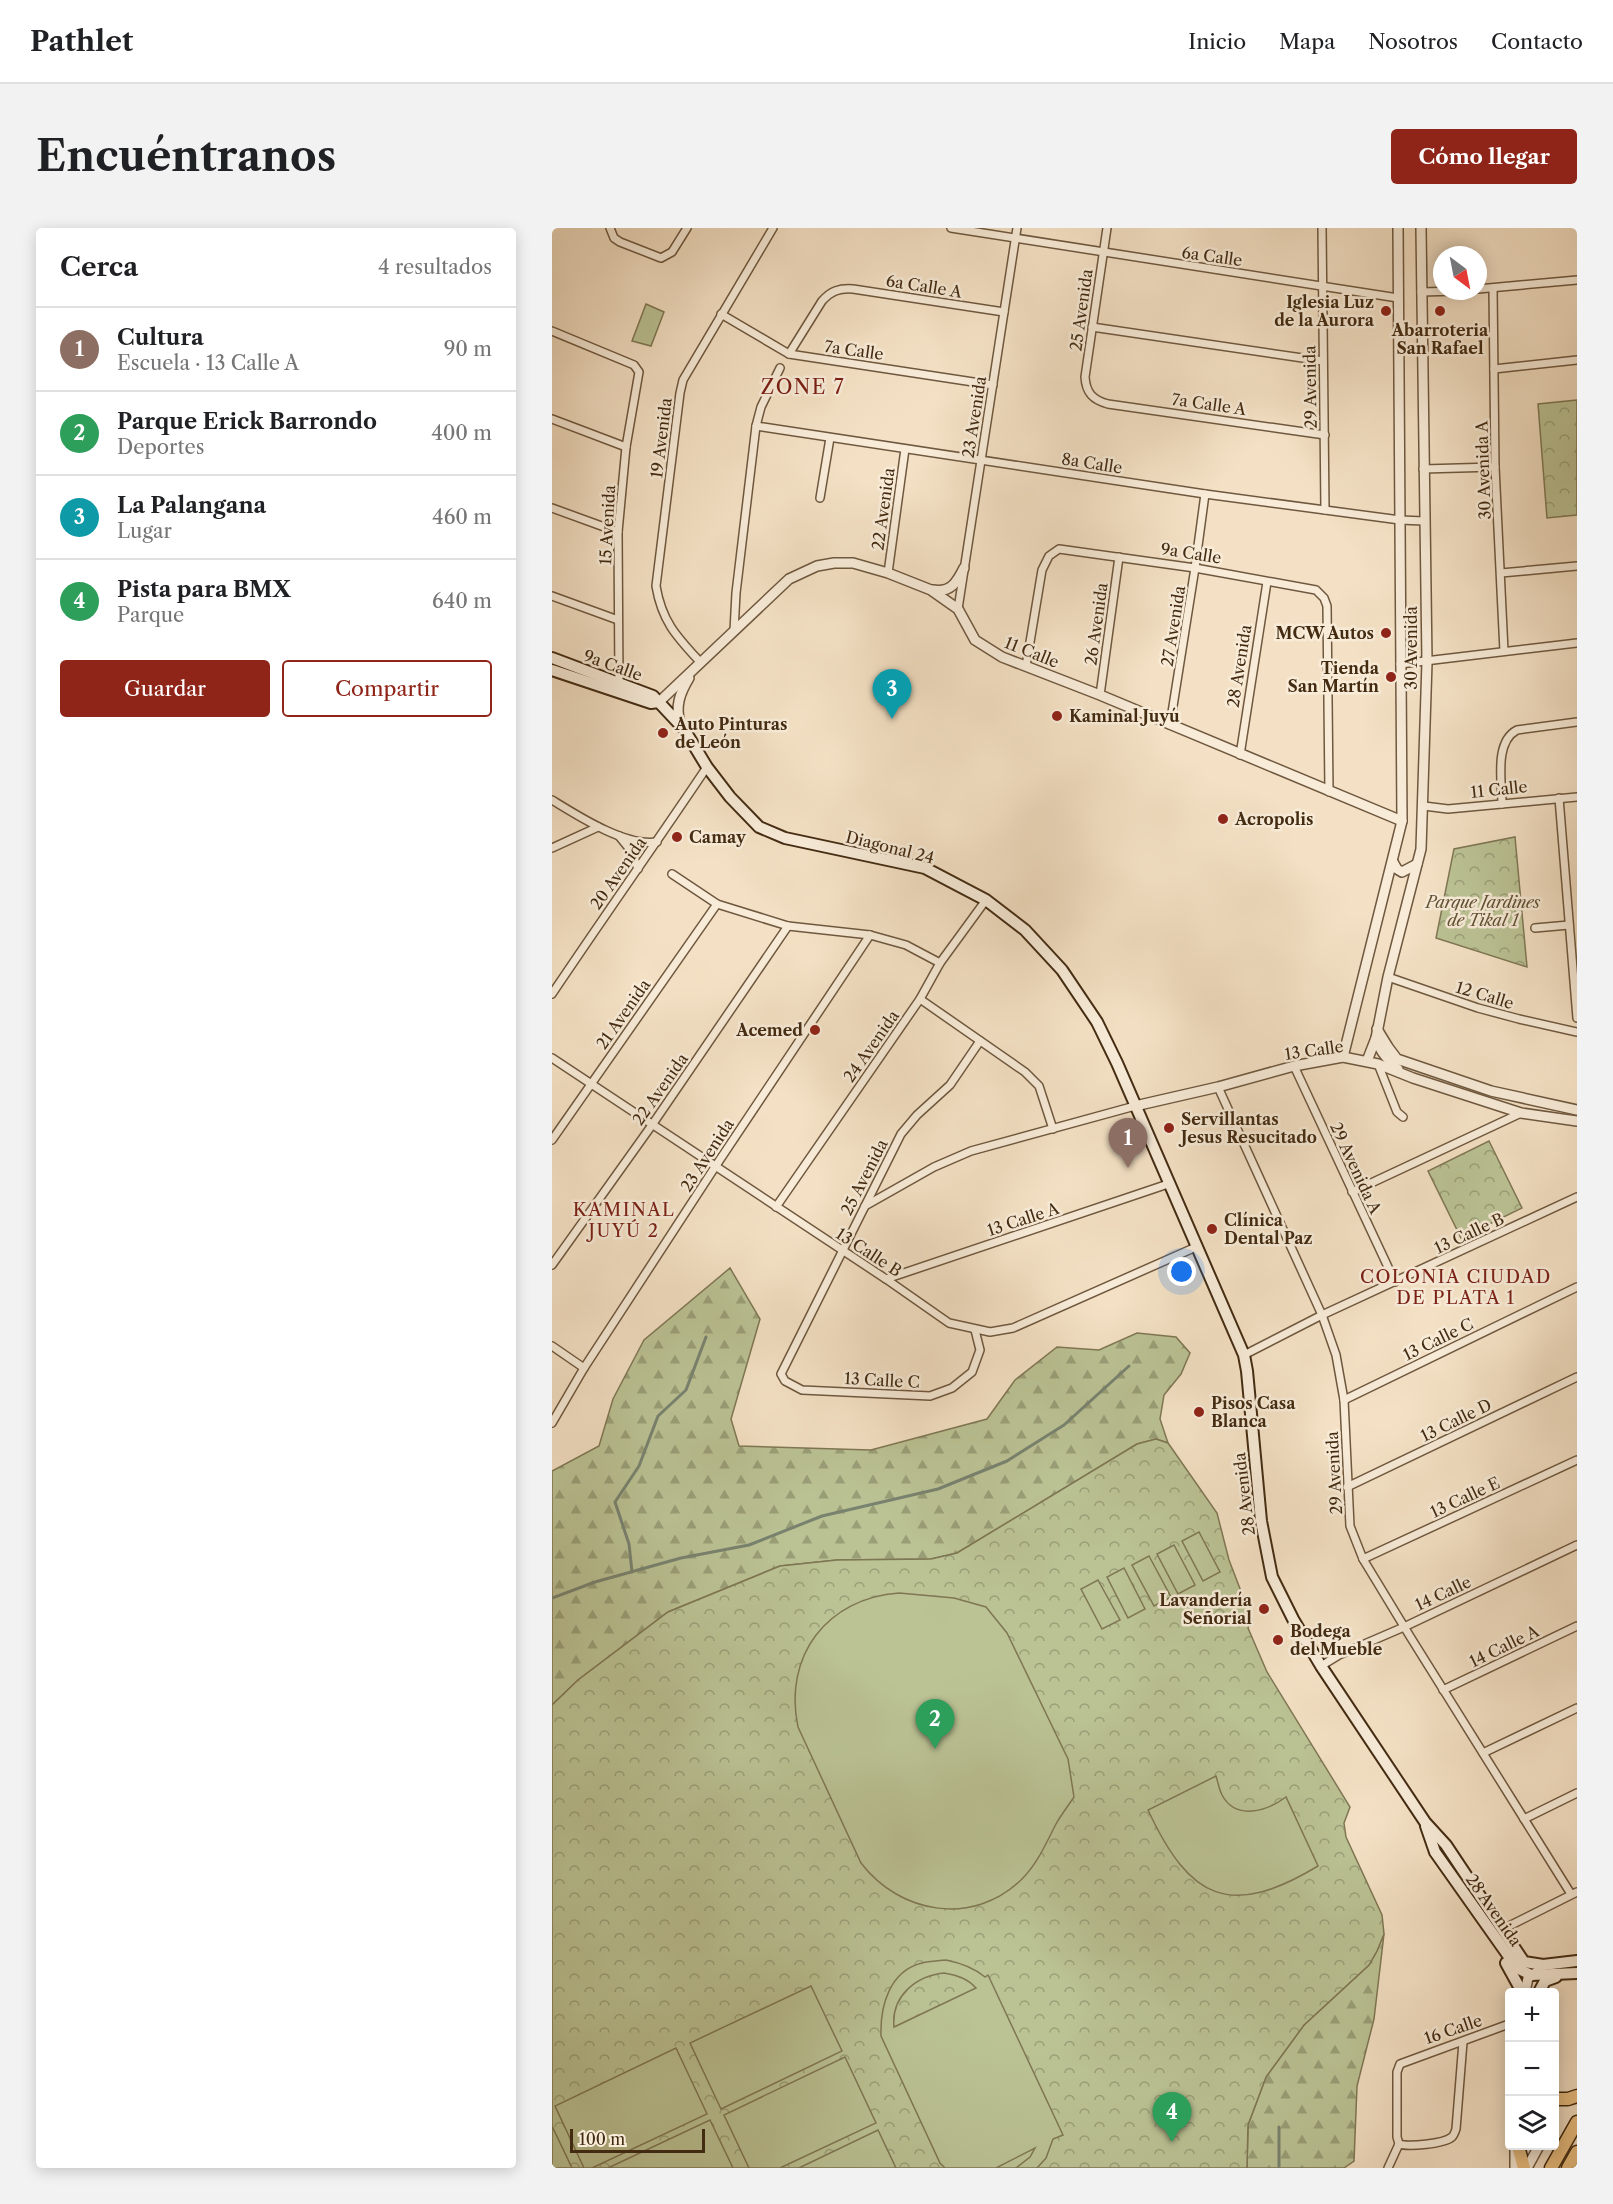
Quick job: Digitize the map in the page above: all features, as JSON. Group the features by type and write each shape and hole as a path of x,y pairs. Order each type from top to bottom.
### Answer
{"highway":[{"path":"1559,2099 1577,2096"},
{"path":"1551,2168 1577,2122"},
{"path":"1519,2150 1525,2168"},
{"path":"1568,2168 1577,2152"}],"main road":[{"name":"9a Calle","path":"552,658 642,691 659,702"},
{"name":"9a Calle","path":"552,670 651,703 659,702"},
{"name":"Diagonal 24","path":"659,702 680,723 707,767 730,797 759,827 785,838 925,868 986,900 1025,930 1062,970 1097,1022 1135,1106"},
{"name":"28 Avenida","path":"1135,1106 1244,1355 1261,1521 1272,1577 1293,1619 1321,1666 1425,1822 1446,1845 1524,1962"},
{"name":"28 Avenida","path":"1425,1822 1435,1852 1494,1938 1517,1968 1531,1975"},
{"path":"1494,1938 1521,1988"},
{"path":"1524,1962 1534,1965 1577,1961"},
{"path":"1531,1975 1572,1973"},
{"path":"1541,1988 1545,1982 1572,1973"}],"street":[{"path":"610,228 614,238 620,242 654,257 667,256 677,246 687,228"},
{"name":"19 Avenida","path":"698,665 668,625 661,608 656,581 681,388 683,380 773,228"},
{"name":"6a Calle","path":"951,228 1103,254 1398,298"},
{"name":"23 Avenida","path":"958,609 1017,228"},
{"name":"25 Avenida","path":"1091,396 1086,387 1085,377 1107,228"},
{"name":"29 Avenida","path":"1322,228 1325,510"},
{"name":"30 Avenida","path":"1343,1057 1402,821 1398,228"},
{"name":"30 Avenida","path":"1367,1061 1376,1034 1388,976 1421,849 1424,806 1427,662 1421,228"},
{"path":"1487,288 1577,280"},
{"name":"30 Avenida A","path":"1493,288 1496,467 1504,651"},
{"name":"6a Calle A","path":"789,354 822,301 831,292 839,289 853,289 1004,312"},
{"path":"1421,292 1433,292"},
{"name":"7a Calle","path":"721,314 789,354 993,386"},
{"path":"1092,327 1323,361"},
{"name":"15 Avenida","path":"552,331 634,364 638,368 639,375 626,447 618,532 619,684"},
{"path":"1494,369 1577,360"},
{"path":"734,631 736,593 756,426 761,407 780,368"},
{"name":"7a Calle A","path":"1091,396 1108,404 1324,435"},
{"path":"552,419 626,447"},
{"name":"8a Calle","path":"756,426 1205,494 1400,520 1424,521"},
{"path":"820,498 830,438"},
{"name":"22 Avenida","path":"888,573 905,449"},
{"path":"1423,469 1496,467"},
{"name":"27 Avenida","path":"1170,725 1205,494"},
{"path":"552,508 618,532"},
{"name":"9a Calle","path":"1026,666 1045,560 1051,553 1063,549 1311,588 1324,598 1327,610 1329,792"},
{"name":"26 Avenida","path":"1100,695 1119,557"},
{"name":"11 Calle","path":"659,702 783,585 810,568 843,562 888,573 931,590 958,609 975,640 1002,657 1100,695 1402,821"},
{"path":"1501,573 1577,566"},
{"path":"931,590 942,591 952,587 964,568"},
{"name":"28 Avenida","path":"1240,755 1267,582"},
{"path":"552,596 618,620"},
{"path":"1400,664 1577,643"},
{"name":"11 Calle","path":"680,723 677,712 682,690 698,665"},
{"path":"1502,804 1502,749 1509,735 1516,730 1577,722"},
{"name":"20 Avenida","path":"552,994 707,767"},
{"name":"11 Calle","path":"1424,806 1448,809 1577,796"},
{"path":"1559,798 1577,1018"},
{"path":"552,800 598,827 641,842 657,842"},
{"path":"552,848 598,827"},
{"path":"617,834 628,845 638,869"},
{"path":"1393,862 1402,872 1417,864"},
{"path":"672,874 717,904 788,926 870,935 906,945 940,963"},
{"name":"24 Avenida","path":"776,1207 920,999 940,963 986,900"},
{"name":"21 Avenida","path":"552,1140 717,904"},
{"path":"1535,928 1569,925"},
{"name":"22 Avenida","path":"552,1265 652,1125 788,926"},
{"name":"23 Avenida","path":"552,1423 584,1368 870,935"},
{"name":"12 Calle","path":"1388,976 1478,1008 1577,1032"},
{"path":"920,999 1025,1072 1039,1086 1053,1129"},
{"path":"1376,1034 1378,1047 1384,1056 1402,1073"},
{"path":"1376,1034 1397,1059 1491,1091 1577,1110"},
{"name":"25 Avenida","path":"781,1374 901,1134 917,1115 950,1085 980,1041"},
{"name":"13 Calle","path":"865,1206 934,1167 971,1151 1135,1106 1218,1087 1294,1066 1343,1057 1378,1064 1521,1113 1577,1121"},
{"name":"13 Calle B","path":"552,1058 949,1323 990,1332 1013,1328 1196,1247"},
{"path":"1378,1064 1397,1112 1403,1117"},
{"name":"29 Avenida A","path":"1294,1066 1395,1282"},
{"name":"29 Avenida","path":"1218,1087 1322,1315 1336,1355 1344,1400 1350,1526 1363,1559 1524,1819 1574,1893"},
{"path":"1352,1192 1521,1113"},
{"name":"13 Calle A","path":"886,1279 1168,1184"},
{"name":"13 Calle B","path":"1244,1355 1322,1315 1577,1197"},
{"name":"13 Calle C","path":"1344,1400 1577,1287"},
{"name":"13 Calle C","path":"781,1374 785,1381 802,1390 930,1396 952,1388 972,1372 980,1350 975,1330"},
{"path":"552,1346 584,1368"},
{"name":"13 Calle D","path":"1347,1487 1577,1377"},
{"name":"13 Calle E","path":"1363,1559 1577,1460"},
{"name":"14 Calle","path":"1321,1666 1339,1655 1404,1627 1577,1545"},
{"name":"14 Calle A","path":"1443,1690 1577,1626"},
{"path":"1483,1753 1577,1708"},
{"path":"1524,1819 1577,1793"},
{"path":"1503,1929 1574,1893"},
{"path":"1524,1962 1536,1988"},
{"path":"1524,1988 1531,1975 1555,1963"},
{"name":"16 Calle","path":"1400,2144 1397,2137 1397,2072 1400,2064 1505,2026"},
{"path":"1388,2168 1400,2144 1406,2147 1446,2140 1453,2136 1456,2129 1463,2042"},
{"path":"1515,2168 1517,2150"},
{"path":"1525,2168 1536,2150"}],"green space":[{"path":"646,304 664,312 651,346 632,341"},
{"path":"1577,400 1577,515 1547,518 1538,404"},
{"name":"Parque Jardines de Tikal 1","path":"1515,837 1527,967 1436,938 1454,849"},
{"path":"1489,1141 1522,1208 1461,1238 1428,1171"},
{"path":"730,1268 760,1319 731,1419 739,1446 871,1450 987,1419 1015,1380 1057,1347 1099,1350 1137,1333 1176,1337 1190,1353 1181,1374 1164,1395 1160,1419 1168,1443 1156,1439 1137,1444 957,1553 931,1559 837,1560 780,1566 668,1612 578,1680 552,1705 552,1471 599,1446 613,1399 644,1340"},
{"path":"1156,1439 1168,1443 1217,1513 1229,1560 1252,1620 1248,1628 1267,1672 1350,1807 1344,1823 1346,1837 1382,1915 1384,1934 1369,1965 1304,2025 1266,2077 1248,2125 1247,2168 552,2168 552,1705 578,1680 668,1612 780,1566 837,1560 931,1559 957,1553 1137,1444"},
{"path":"1199,1532 1220,1572 1203,1581 1182,1541"},
{"path":"1174,1545 1195,1585 1178,1594 1157,1554"},
{"path":"1149,1556 1171,1597 1154,1606 1132,1565"},
{"path":"1124,1568 1145,1609 1128,1618 1107,1577"},
{"path":"1098,1580 1120,1620 1102,1629 1081,1589"},
{"path":"899,1593 954,1598 986,1607 1007,1633 1068,1759 1074,1797 1037,1860 1022,1879 1003,1894 982,1904 960,1908 938,1908 916,1903 896,1894 877,1880 861,1863 798,1727 795,1701 797,1677 804,1655 816,1635 831,1619 851,1606 873,1597"},
{"path":"1216,1776 1221,1793 1228,1803 1243,1811 1261,1809 1286,1797 1318,1866 1287,1883 1260,1892 1237,1895 1216,1892 1197,1881 1180,1864 1148,1810"},
{"path":"1384,1934 1374,2019 1357,2086 1354,2161 1344,2168 1247,2168 1248,2125 1266,2077 1304,2025 1369,1965"},
{"path":"946,1960 967,1966 985,1977 988,1975 1063,2135 1053,2139 1046,2158 1037,2168 1016,2168 1030,2157 1035,2148 996,2168 945,2168 940,2163 881,2036 882,2013 894,1982 911,1967 925,1962","holes":["944,1973 965,1979 976,1988 894,2027 896,2006 907,1990 924,1978"]},
{"path":"811,1986 842,2051 721,2109 690,2043"},
{"path":"676,2048 707,2114 592,2168 584,2168 555,2106"},
{"path":"845,2057 876,2123 780,2168 749,2168 724,2115"},
{"path":"710,2120 733,2168 608,2168"},
{"path":"552,2126 572,2168 552,2168"},
{"path":"878,2130 896,2168 799,2168"}],"waterway":[{"path":"632,1572 629,1544 615,1502 639,1466 658,1416 686,1390 706,1337"},
{"path":"552,1598 595,1582 681,1558 749,1545 822,1516 938,1489 1007,1461 1064,1425 1129,1366"},
{"path":"1279,2127 1279,2168"}],"place":[{"name":"Iglesia Luz de la Aurora","path":"1386,311"},
{"name":"Abarroteria San Rafael","path":"1440,311"},
{"name":"MCW Autos","path":"1386,633"},
{"name":"Tienda San Martín","path":"1391,677"},
{"name":"Kaminal Juyú","path":"1057,716"},
{"name":"La Palangana","path":"892,719"},
{"name":"Auto Pinturas de León","path":"663,733"},
{"name":"Acropolis","path":"1223,819"},
{"name":"Camay","path":"677,837"},
{"name":"Acemed","path":"815,1030"},
{"name":"Servillantas Jesus Resucitado","path":"1169,1128"},
{"name":"Cultura","path":"1128,1168"},
{"name":"Clínica Dental Paz","path":"1212,1229"},
{"name":"Pisos Casa Blanca","path":"1199,1412"},
{"name":"Lavandería Señorial","path":"1264,1609"},
{"name":"Bodega del Mueble","path":"1278,1640"},
{"name":"Parque Erick Barrondo","path":"935,1749"},
{"name":"Pista para BMX","path":"1172,2142"}],"district":[{"name":"ZONE 7","path":"803,387"},
{"name":"KAMINAL JUYÚ 2","path":"624,1220"},
{"name":"COLONIA CIUDAD DE PLATA 1","path":"1456,1287"}]}
